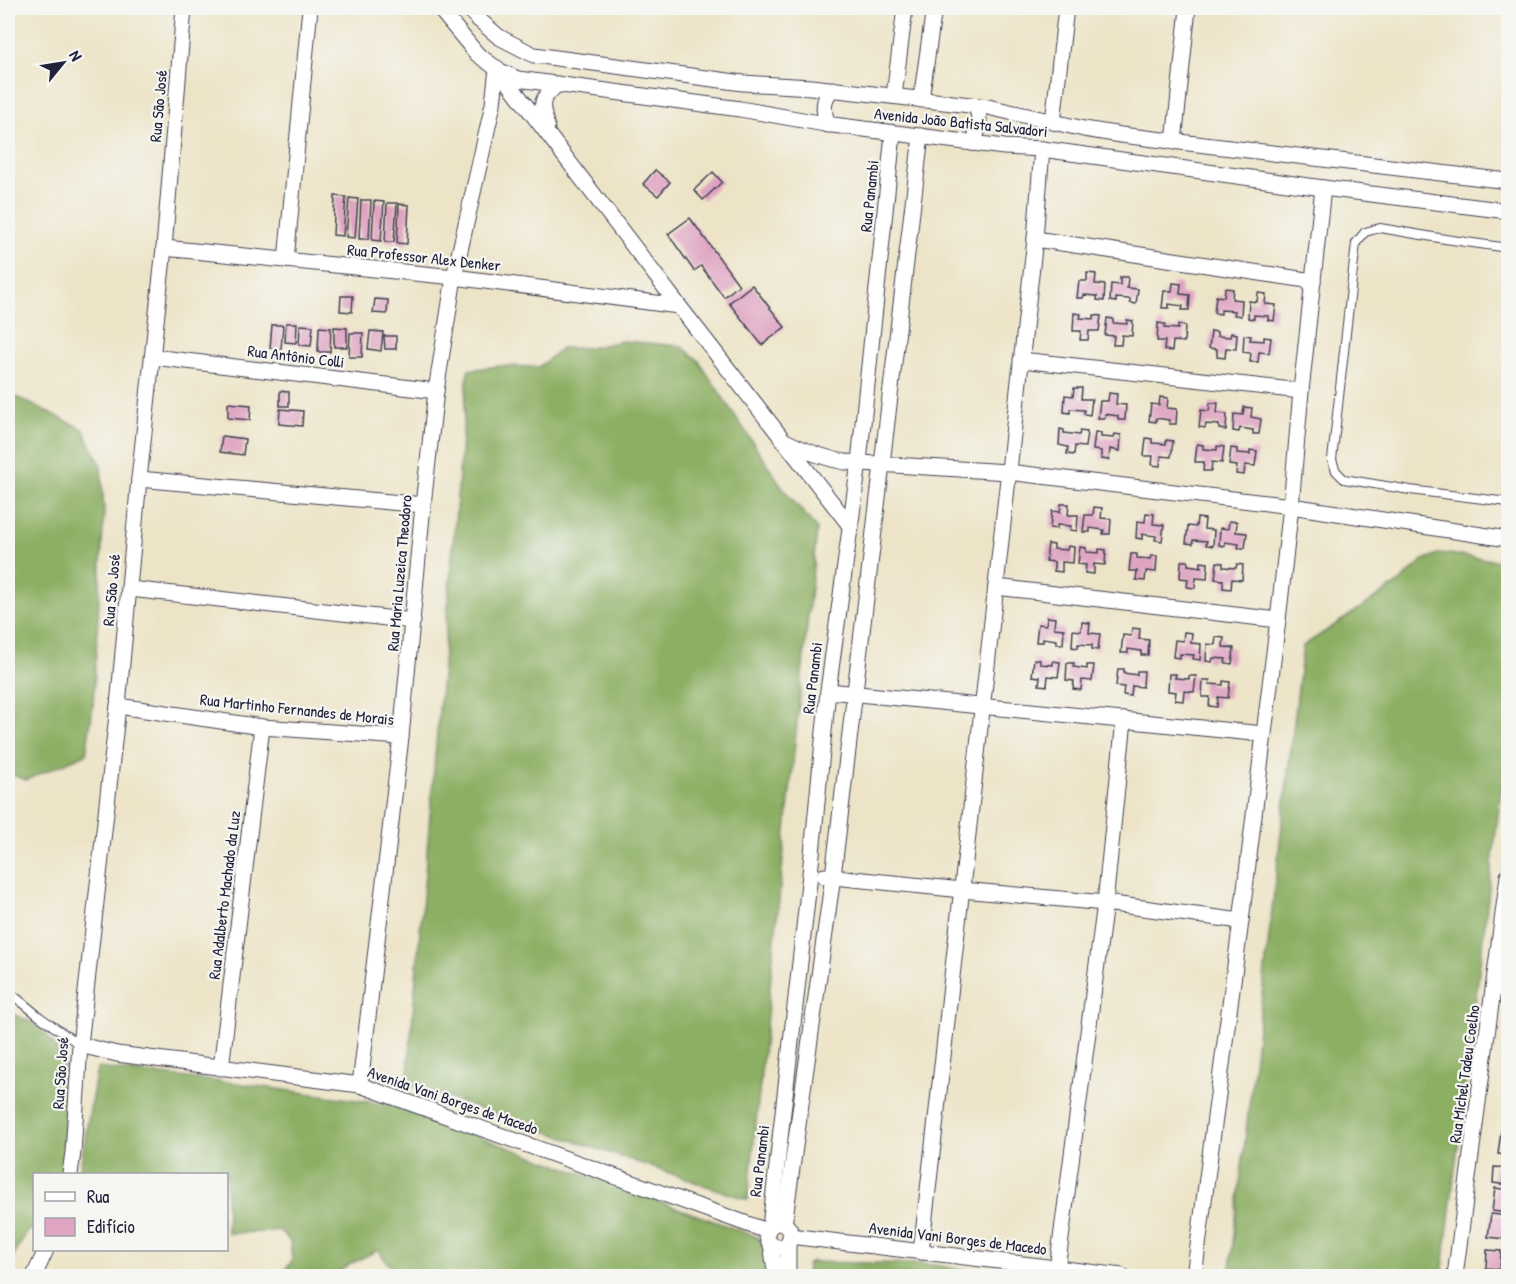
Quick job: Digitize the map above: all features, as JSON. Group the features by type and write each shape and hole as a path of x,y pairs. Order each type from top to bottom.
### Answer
{"street":[{"name":"Rua São José","path":"70,1173 80,1045 118,706 164,248 184,8"},
{"path":"286,260 310,8"},
{"name":"Avenida João Batista Salvadori","path":"439,8 477,54 518,79 740,109 893,134 1042,149 1509,211"},
{"name":"Avenida João Batista Salvadori","path":"469,8 499,37 534,55 743,83 833,89 988,107 1121,135 1509,182"},
{"path":"894,96 905,8"},
{"path":"921,100 933,8"},
{"path":"1053,122 1065,8"},
{"path":"1174,141 1188,8"},
{"path":"497,68 851,527"},
{"name":"Rua Maria Luzeica Theodoro","path":"360,1085 401,737 436,391 454,277 493,104 497,68"},
{"path":"549,134 542,108 544,95 558,84"},
{"path":"828,125 824,111 825,101 833,89"},
{"path":"972,143 980,126 976,106"},
{"name":"Rua Panambi","path":"776,1276 828,691 859,462 893,134"},
{"name":"Rua Panambi","path":"788,1276 779,1234 833,876 921,136"},
{"path":"921,1252 1035,239 1042,149"},
{"path":"1194,1276 1278,620 1323,188"},
{"path":"1035,239 1313,281"},
{"name":"Rua Professor Alex Denker","path":"164,248 454,277 679,306"},
{"name":"Rua Antônio Colli","path":"153,357 436,391"},
{"path":"1021,360 1301,391"},
{"path":"785,441 826,459 845,462 1008,472 1291,506 1509,539"},
{"path":"139,479 423,505"},
{"path":"996,587 1278,620"},
{"path":"130,589 413,621"},
{"path":"828,691 1263,734"},
{"name":"Rua Martinho Fernandes de Morais","path":"118,706 262,727 401,737"},
{"path":"1057,1269 1105,903 1125,720"},
{"name":"Rua Adalberto Machado da Luz","path":"221,1068 262,727"},
{"path":"810,874 1105,903 1241,921"},
{"name":"Rua Michel Tadeu Coelho","path":"1455,1276 1509,876"},
{"name":"Avenida Vani Borges de Macedo","path":"80,1045 117,1054 360,1085 779,1234 1122,1276"},
{"path":"34,1276 46,1251"}],"lane":[{"path":"1509,248 1380,228 1365,232 1356,243 1332,460 1336,471 1344,479 1509,502"},
{"path":"8,991 80,1045"}],"green space":[{"path":"622,341 681,346 698,360 785,491 817,529 748,1200 407,1084 468,370 499,366 539,367 562,348 589,348"},
{"path":"8,393 83,429 101,465 104,511 93,706 86,754 26,780 8,773"},
{"path":"1440,553 1508,562 1508,733 1442,1276 1293,1276 1230,1268 1303,646 1400,582 1422,561"},
{"path":"8,1012 39,1028 57,1049 65,1066 62,1173 33,1173 33,1229 27,1231 13,1257 12,1276 8,1276"},
{"path":"97,1068 235,1083 391,1105 755,1236 764,1243 770,1276 397,1276 378,1250 333,1276 280,1276 292,1261 290,1241 279,1230 228,1233 228,1173 79,1173"},
{"path":"811,1262 926,1264 1007,1276 806,1276 807,1265"}],"building":[{"path":"655,170 670,182 658,196 643,184"},
{"path":"713,172 722,182 703,200 694,190"},
{"path":"335,196 346,197 343,236 333,235"},
{"path":"349,198 358,199 355,238 346,237"},
{"path":"361,200 371,200 369,239 359,239"},
{"path":"374,201 384,202 381,241 372,240"},
{"path":"387,203 397,203 394,242 385,242"},
{"path":"399,204 409,205 407,244 397,243"},
{"path":"690,218 739,285 724,297 701,266 694,271 668,234"},
{"path":"1087,273 1096,274 1095,284 1105,285 1104,301 1097,300 1097,296 1084,295 1083,298 1077,298 1079,281 1087,281"},
{"path":"1120,277 1128,277 1127,288 1138,289 1136,304 1130,303 1130,299 1116,298 1116,302 1110,301 1111,284 1120,285"},
{"path":"1173,283 1181,284 1180,294 1190,295 1189,310 1182,310 1183,306 1169,304 1169,308 1162,308 1164,291 1172,291"},
{"path":"752,285 785,327 762,345 729,303"},
{"path":"1225,288 1233,289 1232,299 1242,300 1241,316 1234,315 1235,311 1221,310 1221,314 1214,313 1216,296 1224,297"},
{"path":"1258,293 1266,294 1265,304 1276,305 1274,321 1268,320 1268,316 1254,315 1254,319 1248,318 1249,301 1257,302"},
{"path":"341,296 353,296 352,312 340,311"},
{"path":"375,299 388,300 387,314 373,313"},
{"path":"1074,313 1081,314 1080,318 1094,319 1094,315 1101,316 1099,331 1089,331 1088,340 1080,340 1081,331 1073,331"},
{"path":"1107,318 1113,319 1113,323 1127,324 1127,320 1133,321 1132,336 1122,335 1121,345 1113,345 1114,336 1105,335"},
{"path":"286,323 297,323 296,343 285,342"},
{"path":"1158,323 1165,324 1164,328 1178,329 1178,325 1185,326 1184,342 1173,341 1172,351 1164,350 1165,341 1157,341"},
{"path":"272,325 283,325 281,349 270,348"},
{"path":"300,325 313,326 311,346 299,345"},
{"path":"319,327 331,328 330,352 318,352"},
{"path":"334,327 347,328 347,347 334,347"},
{"path":"370,331 383,332 381,351 368,349"},
{"path":"1211,331 1217,332 1217,336 1230,337 1231,333 1237,334 1236,349 1226,348 1225,358 1217,357 1217,349 1209,348"},
{"path":"350,333 363,333 362,357 349,357"},
{"path":"1244,335 1251,336 1250,340 1264,341 1264,337 1271,338 1269,353 1259,352 1258,362 1250,362 1251,353 1243,352"},
{"path":"384,336 396,336 396,349 385,349"},
{"path":"1074,388 1082,388 1081,399 1092,399 1090,415 1084,414 1084,410 1070,409 1070,413 1064,412 1065,395 1073,396"},
{"path":"280,391 289,392 289,406 280,406"},
{"path":"1109,393 1117,394 1116,404 1126,405 1125,420 1118,420 1118,416 1105,414 1105,418 1098,418 1100,401 1108,401"},
{"path":"1160,397 1168,398 1167,408 1177,409 1176,424 1169,424 1169,420 1156,418 1156,422 1149,421 1151,404 1159,405"},
{"path":"228,403 251,405 250,420 228,418"},
{"path":"1210,403 1218,403 1217,413 1227,414 1226,430 1219,429 1219,425 1206,424 1205,428 1199,427 1201,410 1209,411"},
{"path":"1244,407 1252,408 1251,417 1261,419 1259,434 1253,434 1253,430 1240,428 1239,432 1233,431 1234,414 1243,415"},
{"path":"280,409 303,411 302,426 279,424"},
{"path":"1060,429 1064,430 1064,433 1079,435 1080,431 1087,432 1085,447 1075,446 1074,455 1067,454 1068,447 1059,445"},
{"path":"1095,432 1101,433 1101,437 1114,438 1115,434 1121,435 1120,451 1110,449 1109,460 1101,459 1101,451 1093,450"},
{"path":"222,436 245,439 243,455 220,452"},
{"path":"1146,438 1152,439 1152,443 1166,444 1166,440 1173,441 1171,457 1161,456 1160,466 1152,465 1153,456 1144,456"},
{"path":"1197,444 1203,445 1203,449 1217,450 1217,446 1224,447 1222,463 1212,462 1211,471 1203,471 1204,462 1195,462"},
{"path":"1231,448 1237,449 1237,453 1250,454 1250,450 1257,451 1255,466 1245,465 1244,475 1236,474 1237,466 1229,465"},
{"path":"1061,504 1069,504 1068,515 1078,515 1077,531 1070,530 1071,526 1057,525 1057,529 1050,528 1052,511 1060,512"},
{"path":"1094,507 1102,508 1101,518 1111,519 1110,534 1103,534 1104,530 1090,528 1090,532 1083,532 1085,515 1093,515"},
{"path":"1146,513 1154,514 1153,524 1164,525 1162,541 1155,540 1156,536 1142,534 1142,539 1136,538 1137,521 1145,522"},
{"path":"1197,518 1205,519 1204,529 1214,530 1213,546 1206,545 1207,541 1193,540 1193,544 1186,543 1188,526 1196,527"},
{"path":"1229,521 1237,522 1236,532 1247,533 1245,548 1238,548 1239,544 1225,542 1225,546 1219,545 1220,528 1228,529"},
{"path":"1048,544 1054,545 1054,549 1067,550 1068,546 1074,547 1073,563 1062,562 1062,572 1054,571 1054,562 1046,561"},
{"path":"1080,547 1086,548 1086,552 1099,553 1099,549 1106,550 1105,565 1094,564 1094,574 1085,573 1086,565 1078,564"},
{"path":"1131,554 1137,554 1137,558 1150,559 1151,556 1157,556 1156,572 1146,571 1145,581 1136,580 1137,571 1129,571"},
{"path":"1181,561 1188,561 1188,565 1201,567 1201,562 1208,563 1207,579 1196,578 1195,588 1187,587 1188,579 1180,578"},
{"path":"1217,562 1223,563 1223,567 1236,568 1237,564 1243,565 1242,580 1232,579 1231,589 1223,588 1223,580 1215,579"},
{"path":"1047,617 1055,618 1054,628 1064,629 1063,644 1056,644 1057,640 1043,638 1043,642 1036,642 1038,624 1046,625"},
{"path":"1082,622 1090,623 1089,633 1100,634 1098,650 1092,649 1092,645 1078,644 1078,648 1072,647 1073,630 1081,631"},
{"path":"1132,628 1140,629 1139,639 1149,640 1148,655 1141,655 1141,651 1128,649 1128,653 1121,653 1123,635 1131,636"},
{"path":"1184,632 1192,633 1191,643 1201,644 1200,660 1193,659 1194,655 1180,654 1180,658 1173,657 1175,640 1183,641"},
{"path":"1216,637 1224,638 1223,647 1234,648 1232,664 1225,663 1226,659 1213,658 1212,662 1206,661 1207,644 1215,645"},
{"path":"1034,659 1040,660 1040,664 1053,665 1053,661 1060,662 1058,677 1048,676 1047,686 1039,685 1040,677 1032,676"},
{"path":"1067,663 1074,663 1073,667 1087,669 1087,665 1094,665 1092,681 1082,680 1081,690 1073,689 1074,681 1066,680"},
{"path":"1118,669 1124,669 1124,673 1137,675 1137,671 1144,671 1143,687 1132,686 1131,696 1123,695 1124,687 1116,686"},
{"path":"1169,674 1176,674 1175,678 1189,679 1189,676 1196,676 1194,692 1184,691 1183,701 1175,700 1176,692 1168,691"},
{"path":"1203,680 1210,680 1209,684 1223,685 1223,681 1230,682 1228,698 1218,697 1217,707 1209,706 1210,697 1202,697"},
{"path":"1501,1131 1508,1132 1508,1155 1498,1154"},
{"path":"1494,1167 1508,1168 1508,1185 1493,1183"},
{"path":"1495,1188 1508,1190 1508,1213 1492,1211"},
{"path":"1491,1214 1508,1216 1505,1239 1488,1237"},
{"path":"1487,1250 1501,1251 1500,1269 1486,1268"}]}
